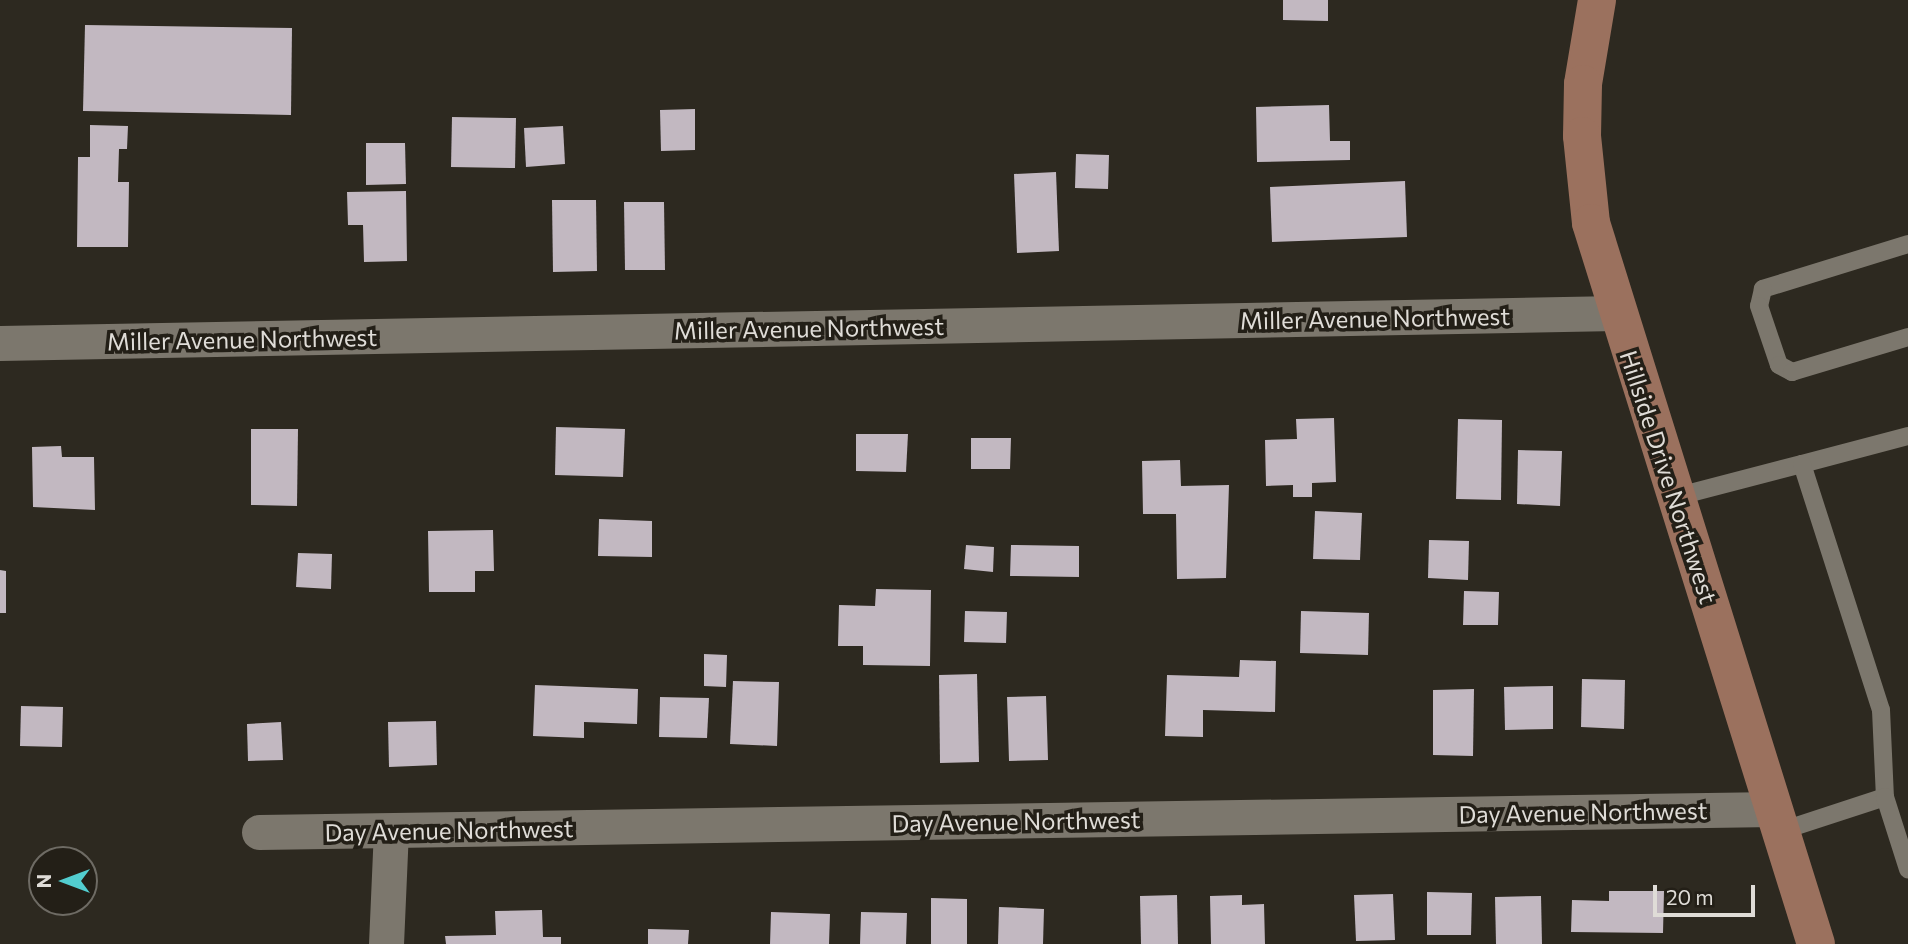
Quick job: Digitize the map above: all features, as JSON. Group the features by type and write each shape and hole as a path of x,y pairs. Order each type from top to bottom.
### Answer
{"main road":[{"name":"Hillside Drive Northwest","path":"1597,0 1583,84 1582,136 1591,223 1816,944"}],"street":[{"name":"Miller Avenue Northwest","path":"0,343 1617,313"},
{"name":"Day Avenue Northwest","path":"259,832 1777,820"},
{"path":"386,944 391,831"}],"lane":[{"path":"1907,340 1792,372 1779,365 1759,306 1763,289 1908,244"},
{"path":"1675,498 1908,436"},
{"path":"1802,464 1881,710 1885,797 1908,869"},
{"path":"1777,820 1885,797"}],"building":[{"path":"1283,0 1328,0 1328,21 1283,20"},
{"path":"85,25 292,28 291,115 83,111"},
{"path":"1329,105 1330,141 1350,141 1350,160 1257,162 1256,107"},
{"path":"695,109 695,150 661,151 660,110"},
{"path":"452,117 516,118 515,168 451,167"},
{"path":"90,125 128,126 127,149 119,149 118,182 129,182 128,247 77,247 78,157 90,157"},
{"path":"563,126 565,164 526,167 524,128"},
{"path":"366,143 405,143 406,184 366,185"},
{"path":"1076,154 1109,155 1108,189 1075,188"},
{"path":"1056,172 1059,251 1017,253 1014,174"},
{"path":"1405,181 1407,237 1272,242 1270,187"},
{"path":"406,191 407,261 364,262 363,225 348,225 347,192"},
{"path":"552,200 596,200 597,271 553,272"},
{"path":"624,202 664,202 665,270 625,270"},
{"path":"1334,418 1336,482 1312,483 1312,497 1293,497 1293,485 1266,486 1265,440 1297,439 1296,419"},
{"path":"1458,419 1502,420 1501,500 1456,499"},
{"path":"556,427 625,429 623,477 555,475"},
{"path":"251,429 298,429 297,506 251,505"},
{"path":"856,434 908,434 906,472 856,471"},
{"path":"971,438 1011,438 1010,469 971,469"},
{"path":"61,446 62,457 94,457 95,510 33,507 32,447"},
{"path":"1518,450 1562,451 1560,506 1517,504"},
{"path":"1180,460 1181,486 1229,485 1226,578 1177,579 1176,514 1143,514 1142,461"},
{"path":"1315,511 1362,513 1360,560 1313,559"},
{"path":"599,519 652,521 652,557 598,556"},
{"path":"493,530 494,571 475,571 475,592 429,592 428,531"},
{"path":"1429,540 1469,541 1468,580 1428,578"},
{"path":"966,545 994,547 993,572 964,569"},
{"path":"1011,545 1079,546 1079,577 1010,576"},
{"path":"298,553 332,554 331,589 296,587"},
{"path":"0,570 6,571 6,613 0,613"},
{"path":"876,589 931,590 930,666 863,665 863,646 838,646 839,605 875,606"},
{"path":"1464,591 1499,592 1498,625 1463,625"},
{"path":"965,611 1007,612 1006,643 964,642"},
{"path":"1301,611 1369,613 1368,655 1300,653"},
{"path":"704,654 727,655 726,687 704,686"},
{"path":"1240,660 1276,661 1275,712 1203,710 1203,737 1165,736 1167,675 1239,677"},
{"path":"977,674 979,762 940,763 939,675"},
{"path":"1582,679 1625,680 1624,729 1581,727"},
{"path":"733,681 779,682 777,746 730,744"},
{"path":"535,685 638,689 637,724 584,722 584,738 533,736"},
{"path":"1553,686 1553,729 1505,730 1504,687"},
{"path":"1474,689 1473,756 1433,755 1433,690"},
{"path":"1046,696 1048,760 1009,761 1007,697"},
{"path":"660,697 709,698 707,738 659,737"},
{"path":"21,706 63,707 62,747 20,746"},
{"path":"436,721 437,765 389,767 388,722"},
{"path":"281,722 283,760 248,761 247,724"},
{"path":"1609,891 1664,891 1663,933 1571,932 1572,900 1609,901"},
{"path":"1427,892 1472,893 1471,935 1427,935"},
{"path":"1393,894 1395,940 1356,941 1354,895"},
{"path":"1177,895 1178,944 1141,944 1140,896"},
{"path":"1242,895 1242,905 1264,904 1265,944 1211,944 1210,896"},
{"path":"1541,896 1542,944 1496,944 1495,897"},
{"path":"931,898 967,899 967,944 931,944"},
{"path":"999,907 1044,909 1043,944 998,944"},
{"path":"542,910 543,937 561,937 561,944 446,944 445,936 496,935 495,911"},
{"path":"771,912 830,914 829,944 770,944"},
{"path":"861,912 907,913 906,944 860,944"},
{"path":"648,929 689,930 688,944 648,944"}]}
